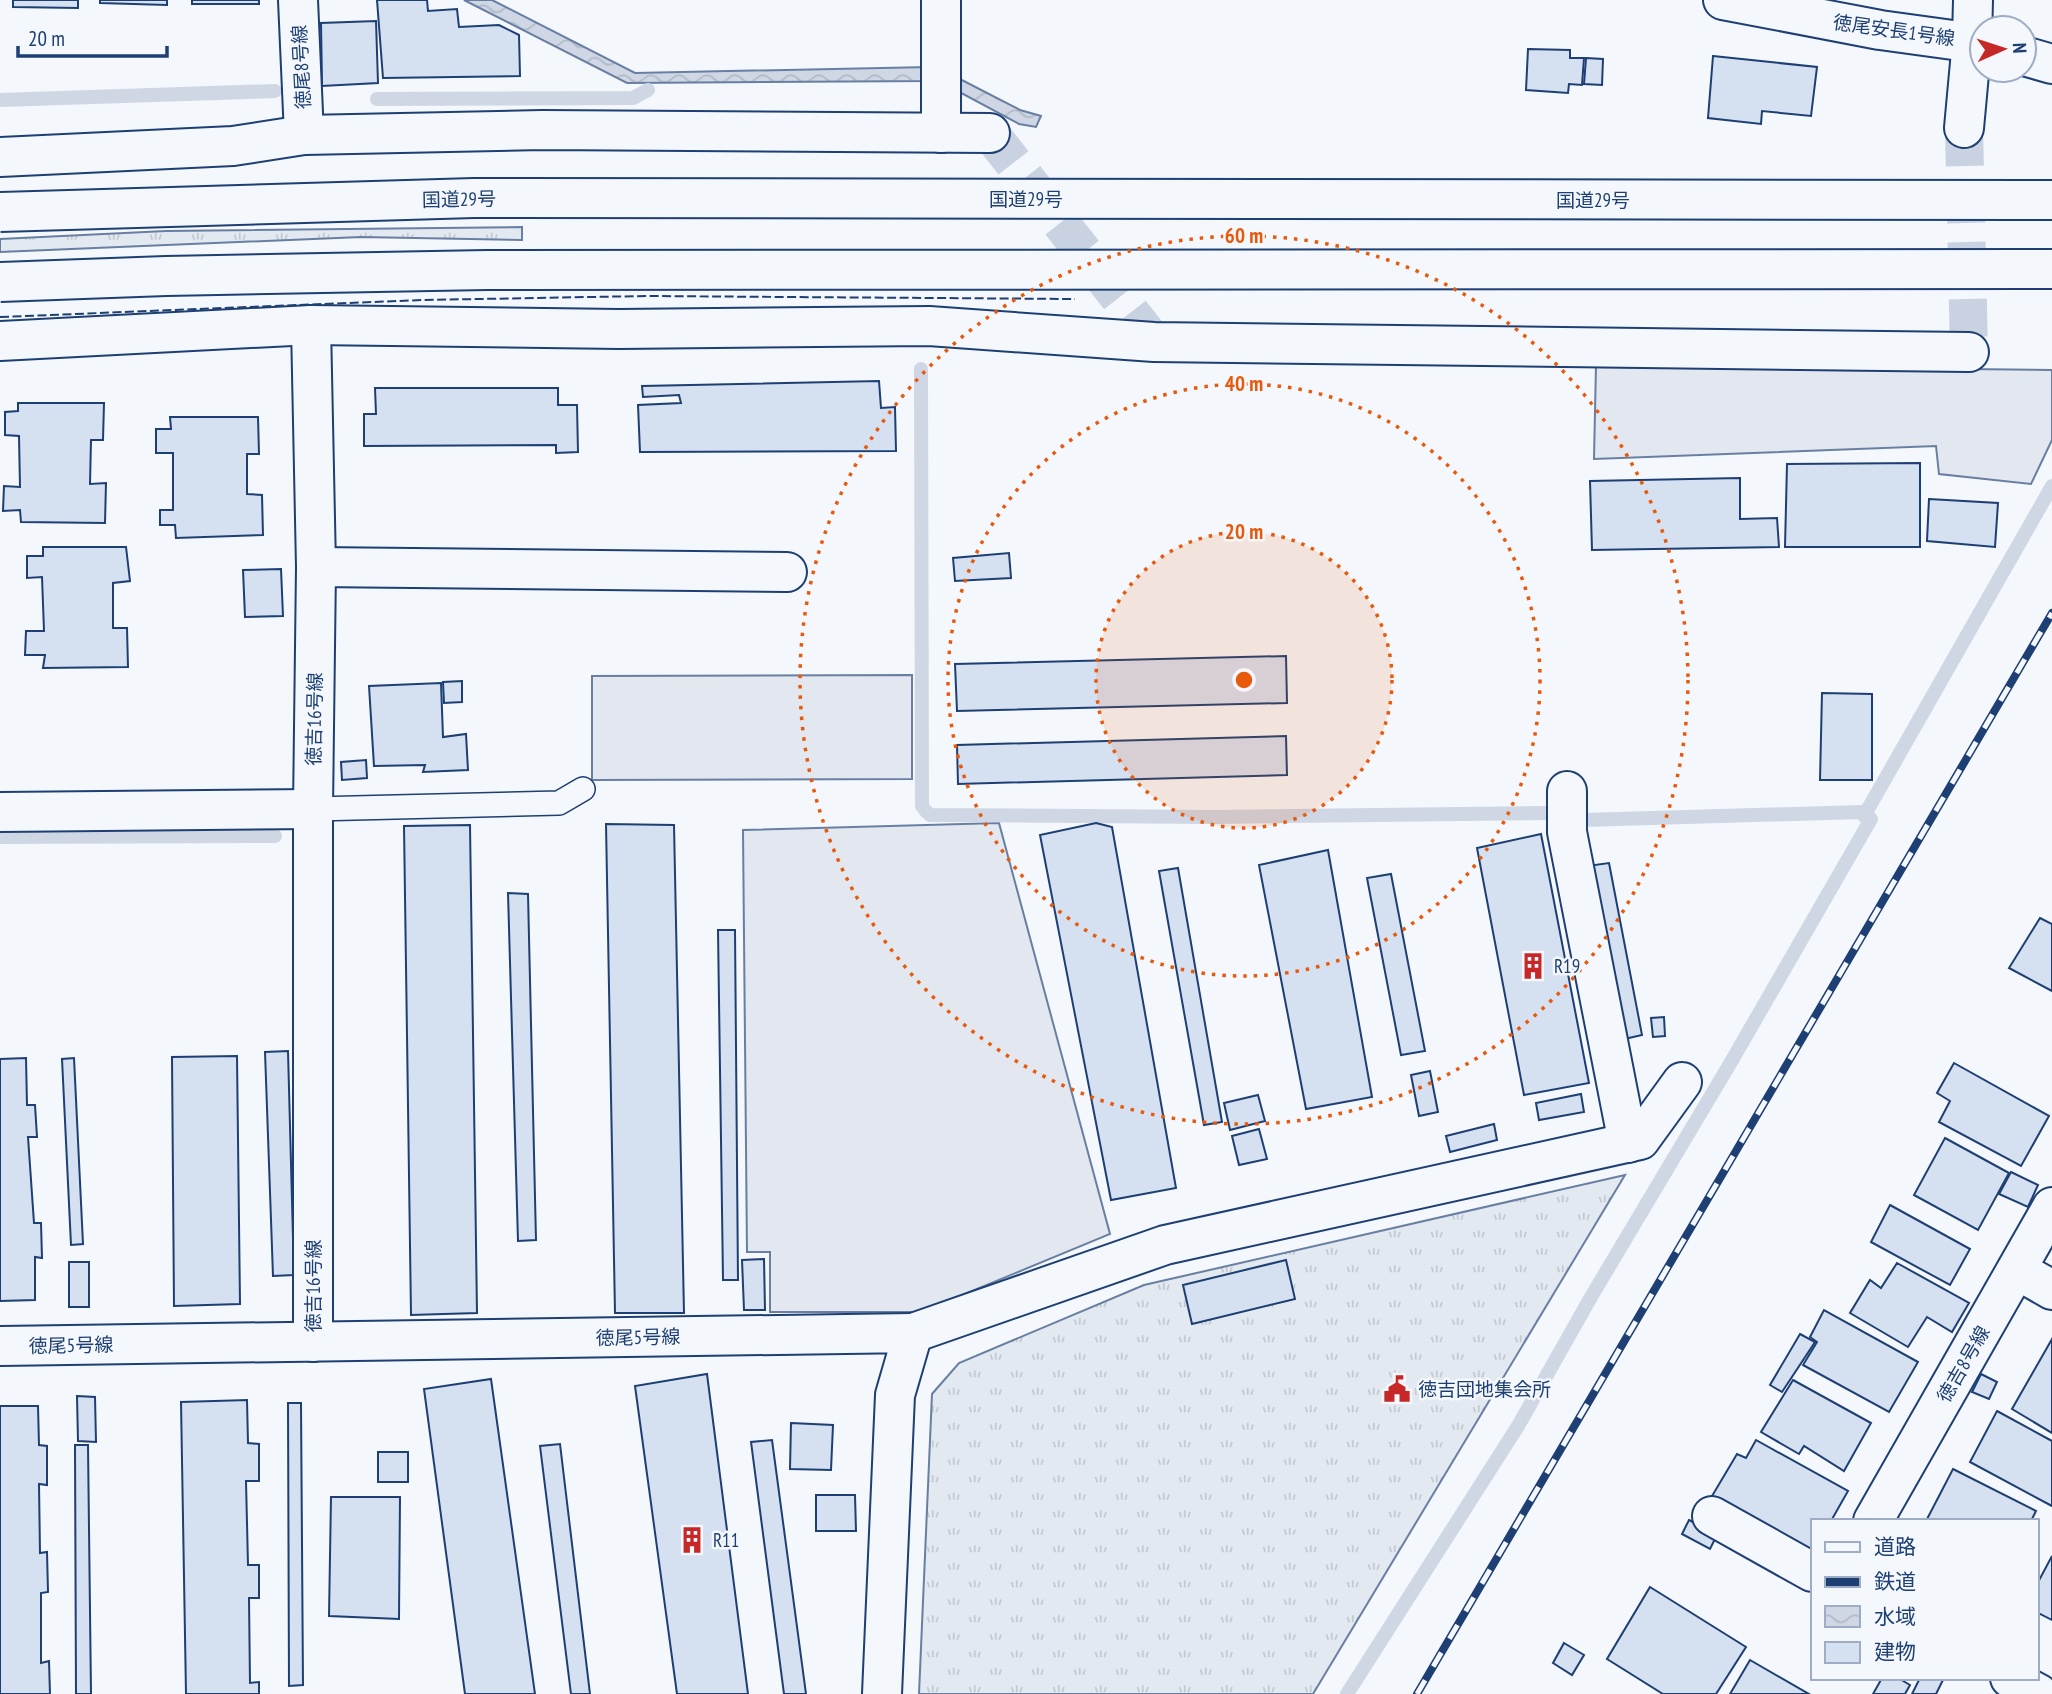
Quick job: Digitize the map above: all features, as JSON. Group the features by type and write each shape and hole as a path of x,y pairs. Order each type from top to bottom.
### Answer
{"main road":[{"name":"徳尾8号線","path":"298,0 304,135"},
{"path":"941,0 941,133"},
{"name":"徳尾安長1号線","path":"1723,0 1880,30 1968,42"},
{"path":"1965,128 1971,84"},
{"path":"0,157 233,146 304,135 542,130 990,133"},
{"name":"国道29号","path":"0,212 474,198 2052,200"},
{"path":"0,282 474,270 2052,269"},
{"path":"0,341 311,325 619,329 929,326 1154,342 1969,352"},
{"name":"徳吉16号線","path":"311,325 316,568 313,1342"},
{"path":"316,568 788,572"},
{"path":"1567,792 1567,832 1628,1143 1640,1140 1682,1082"},
{"path":"0,812 313,809"},
{"name":"徳尾5号線","path":"0,1346 913,1333 1165,1244 1628,1143"},
{"name":"徳吉8号線","path":"1874,1519 2052,1207"},
{"path":"2017,1270 2052,1290"},
{"path":"882,1694 895,1395 913,1333"},
{"path":"1712,1516 1811,1571"},
{"path":"2014,1680 2039,1694"}],"lane":[{"path":"313,809 559,803 583,789"}],"green space":[{"path":"522,227 522,240 361,237 0,252 0,239 166,231"},
{"path":"1625,1175 1313,1694 919,1694 932,1394 959,1363 1144,1285"}],"shaded area":[{"path":"1596,365 2052,370 2052,440 2031,484 1939,474 1936,446 1594,459"},
{"path":"912,675 912,779 592,780 592,676"},
{"path":"999,823 1110,1234 921,1312 770,1312 770,1252 747,1252 743,830"}],"water":[{"path":"464,0 492,0 635,73 929,67 930,81 627,83"},
{"path":"954,76 1020,110 1041,116 1036,127 1019,124 950,87"}],"building":[{"path":"13,0 78,0 78,8 13,7"},
{"path":"100,0 167,0 167,5 100,3"},
{"path":"192,0 259,0 259,4 192,4"},
{"path":"377,0 427,0 428,11 457,9 459,27 499,25 519,35 520,76 383,78"},
{"path":"376,21 378,83 322,86 321,23"},
{"path":"1528,49 1570,50 1570,58 1584,58 1582,85 1569,84 1568,93 1526,90"},
{"path":"1713,56 1817,67 1811,116 1762,111 1761,124 1708,118"},
{"path":"1586,58 1603,59 1602,85 1584,84"},
{"path":"879,381 881,408 895,407 896,451 640,452 638,405 681,403 679,395 643,397 642,386"},
{"path":"375,388 558,388 558,405 577,405 578,452 556,453 556,445 364,446 364,414 376,414"},
{"path":"18,403 104,403 103,440 91,440 90,484 106,483 105,523 21,522 20,510 3,511 4,486 20,487 19,436 5,435 5,412 18,411"},
{"path":"170,417 258,417 259,454 247,454 247,494 262,495 263,535 176,538 175,525 160,525 160,510 173,510 173,453 156,453 156,429 171,429"},
{"path":"1920,463 1920,547 1785,547 1787,464"},
{"path":"1740,478 1740,519 1777,518 1779,547 1592,550 1590,481"},
{"path":"1929,499 1998,503 1995,547 1927,541"},
{"path":"43,547 126,547 130,581 113,583 113,628 127,628 128,667 43,668 45,655 25,655 26,631 44,631 42,577 27,578 27,556 43,556"},
{"path":"1009,553 1011,578 955,581 953,558"},
{"path":"281,569 283,616 245,617 243,570"},
{"path":"1286,656 1287,703 957,711 955,664"},
{"path":"462,681 462,702 444,703 443,682"},
{"path":"441,683 443,737 466,734 468,770 423,772 425,765 374,766 369,686"},
{"path":"1822,693 1872,694 1872,780 1820,780"},
{"path":"1286,736 1287,775 958,784 957,745"},
{"path":"366,760 367,778 342,780 341,762"},
{"path":"1096,823 1112,827 1176,1188 1111,1200 1040,835"},
{"path":"606,824 674,825 684,1313 615,1313"},
{"path":"470,825 477,1313 411,1315 404,826"},
{"name":"R19","path":"1541,834 1589,1083 1524,1095 1477,848"},
{"path":"1328,850 1372,1097 1306,1109 1259,865"},
{"path":"1609,863 1642,1035 1620,1040 1587,866"},
{"path":"1178,868 1222,1122 1204,1125 1159,871"},
{"path":"1391,874 1425,1051 1401,1055 1367,878"},
{"path":"508,893 528,894 536,1240 518,1241"},
{"path":"2040,918 2052,924 2052,991 2009,968"},
{"path":"718,930 735,930 738,1280 723,1280"},
{"path":"1664,1017 1665,1036 1653,1037 1651,1018"},
{"path":"288,1051 294,1275 273,1276 265,1052"},
{"path":"237,1056 240,1304 174,1306 172,1057"},
{"path":"26,1058 27,1105 35,1105 37,1137 28,1137 34,1223 41,1223 42,1258 35,1257 35,1300 0,1301 0,1059"},
{"path":"74,1058 83,1244 71,1245 62,1059"},
{"path":"1954,1063 2049,1116 2021,1166 1939,1122 1950,1101 1937,1093"},
{"path":"1430,1071 1438,1112 1419,1116 1411,1075"},
{"path":"1581,1094 1584,1112 1539,1120 1536,1103"},
{"path":"1258,1095 1265,1121 1230,1130 1224,1103"},
{"path":"1494,1124 1497,1140 1450,1152 1446,1136"},
{"path":"1259,1129 1267,1159 1239,1165 1232,1136"},
{"path":"1945,1138 2009,1173 1978,1230 1914,1195"},
{"path":"2011,1172 2038,1185 2028,1207 1999,1194"},
{"path":"1890,1205 1970,1249 1950,1285 1871,1242"},
{"path":"764,1259 765,1310 744,1310 742,1260"},
{"path":"1286,1260 1295,1299 1192,1324 1183,1285"},
{"path":"69,1262 89,1262 89,1307 69,1307"},
{"path":"1897,1263 1969,1303 1952,1332 1927,1317 1908,1347 1850,1313 1870,1280 1881,1288"},
{"path":"1824,1310 1918,1362 1889,1412 1803,1365 1817,1342 1810,1337"},
{"path":"1800,1334 1815,1342 1782,1392 1770,1385"},
{"path":"2052,1339 2052,1433 2012,1409"},
{"name":"R11","path":"707,1374 748,1694 677,1694 635,1386"},
{"path":"1981,1374 1997,1382 1989,1399 1972,1392"},
{"path":"491,1379 535,1694 465,1694 424,1389"},
{"path":"1793,1380 1871,1423 1844,1471 1804,1446 1799,1454 1761,1432"},
{"path":"77,1396 95,1397 96,1442 78,1441"},
{"path":"247,1400 248,1443 259,1444 259,1481 246,1481 248,1565 259,1565 259,1598 249,1598 250,1683 259,1682 259,1694 186,1694 181,1402"},
{"path":"288,1403 301,1403 303,1685 289,1686"},
{"path":"0,1406 38,1406 39,1445 47,1446 47,1485 39,1484 40,1553 47,1552 48,1592 41,1593 41,1663 49,1661 50,1694 0,1694"},
{"path":"1997,1411 2052,1441 2052,1506 1970,1462"},
{"path":"791,1423 833,1425 831,1470 790,1469"},
{"path":"772,1440 806,1694 784,1694 751,1442"},
{"path":"1756,1440 1848,1491 1832,1519 1811,1519 1811,1549 1712,1496 1737,1454 1746,1458"},
{"path":"560,1444 590,1694 571,1694 540,1446"},
{"path":"75,1445 88,1445 91,1694 76,1694"},
{"path":"378,1452 408,1452 408,1482 378,1482"},
{"path":"1953,1469 2036,1511 2032,1519 1927,1519"},
{"path":"816,1495 855,1495 856,1531 816,1531"},
{"path":"331,1497 400,1497 399,1619 329,1616"},
{"path":"1689,1520 1717,1535 1710,1549 1682,1534"},
{"path":"2052,1556 2052,1620 2038,1613 2038,1582"},
{"path":"1650,1587 1746,1647 1716,1694 1663,1694 1607,1659"},
{"path":"1564,1643 1584,1655 1572,1675 1553,1663"},
{"path":"1750,1660 1809,1694 1730,1694"},
{"path":"1881,1680 1901,1680 1910,1685 1905,1694 1873,1694"},
{"path":"1919,1680 1943,1680 1936,1694 1912,1694"}],"waterway":[{"path":"377,99 633,98 648,90"},
{"path":"0,100 275,91"},
{"path":"921,369 922,806"},
{"path":"1347,1694 1518,1426 1591,1297 1731,1062 1871,819 1864,816 2052,486"},
{"path":"925,810 930,815 1215,817 1548,813"},
{"path":"1583,820 1862,812"},
{"path":"0,837 275,836"}],"tunnel":[{"path":"1964,128 1969,352"},
{"path":"990,133 1154,342"}],"railway":[{"path":"1417,1694 2052,613"}],"fence":[{"path":"0,317 423,300 646,296 1075,299"}],"place":[{"name":"R19","path":"1533,966"},
{"name":"徳吉団地集会所","path":"1397,1389"},
{"name":"R11","path":"692,1540"}]}
